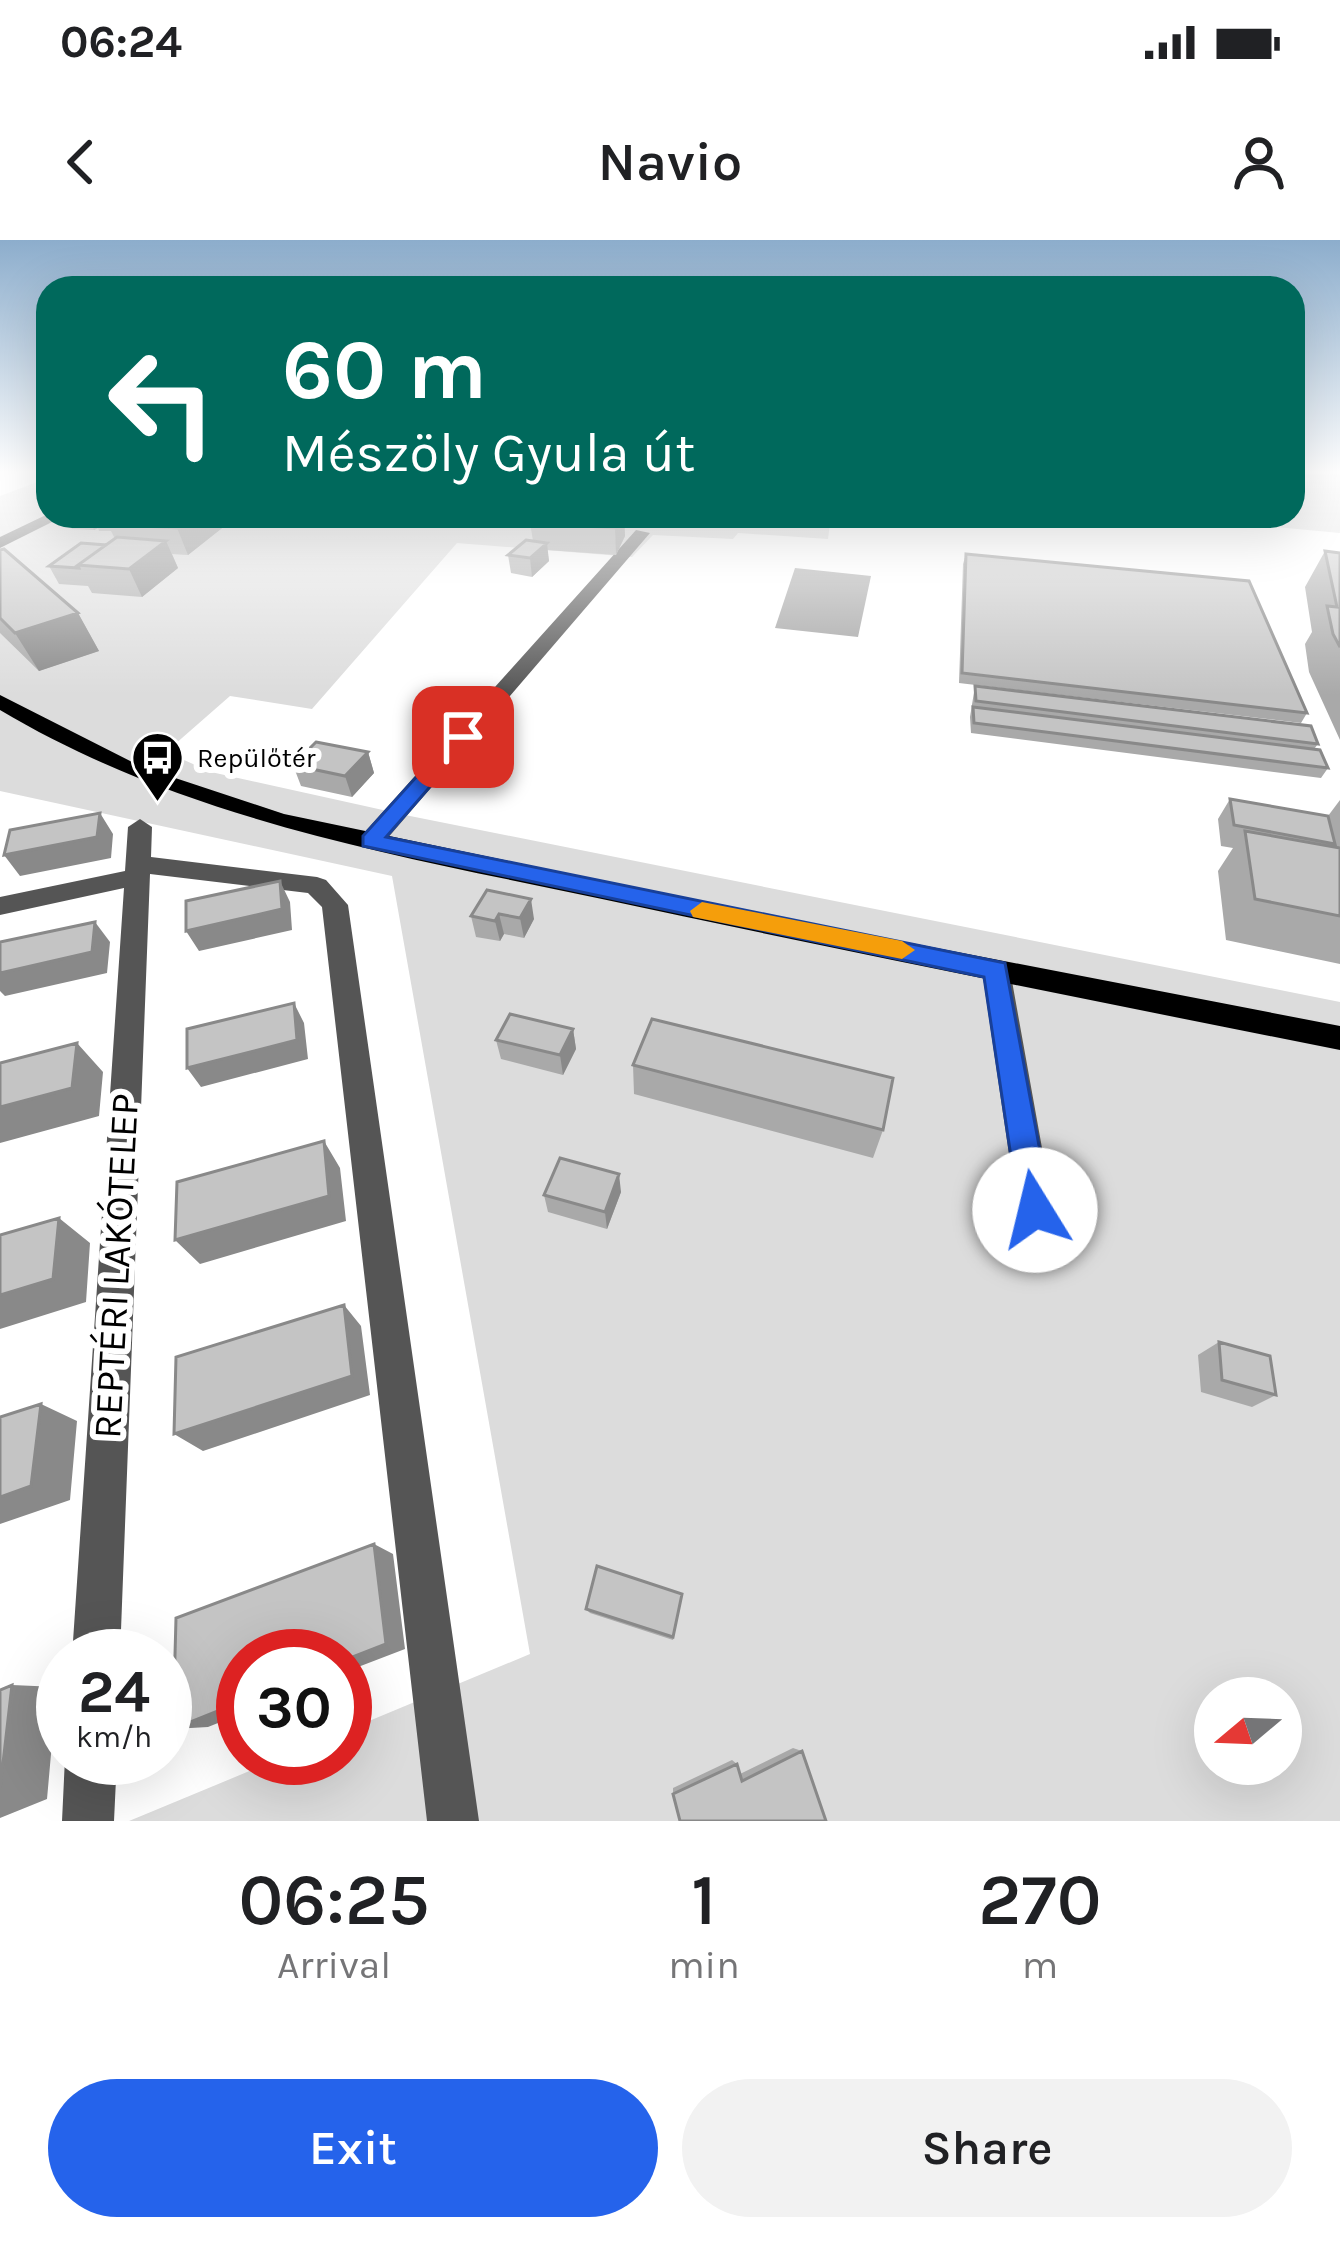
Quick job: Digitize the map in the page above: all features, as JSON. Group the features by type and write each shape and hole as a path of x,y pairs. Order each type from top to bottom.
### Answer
{"main road":[{"path":"0,700 67,743 167,785 246,811 371,841 1340,1038"}],"street":[{"path":"371,841 629,548"},
{"path":"0,906 137,856 302,882 317,886 334,905 453,1821"},
{"name":"REPTÉRI LAKÓTELEP","path":"98,1629 137,856"},
{"path":"996,970 1035,1210"},
{"path":"88,1821 90,1785"}],"shaded area":[{"path":"0,548 453,548 312,709 230,696 166,752 211,772 410,816 1340,1002 1340,1821 129,1821 216,1785 372,1785 372,1720 530,1654 392,876 0,791"},
{"path":"517,548 641,548 632,557"},
{"path":"795,568 871,576 858,637 775,628"}],"building":[{"path":"74,548 102,548 79,568 49,566"},
{"path":"102,548 157,548 129,569 78,565"},
{"path":"517,548 542,548 530,558 508,555"},
{"path":"0,550 78,613 15,633 0,618"},
{"path":"1325,551 1340,553 1340,647 1327,606 1337,607"},
{"path":"966,554 1249,581 1307,713 962,673"},
{"path":"975,686 1311,726 1318,744 976,701"},
{"path":"973,707 1320,750 1328,768 974,723"},
{"path":"316,742 368,752 345,776 293,765"},
{"path":"1230,799 1328,816 1335,844 1234,825"},
{"path":"100,813 97,837 4,855 10,830"},
{"path":"1245,831 1340,848 1340,916 1255,899"},
{"path":"280,881 282,909 186,931 186,901"},
{"path":"487,890 531,899 520,918 499,914 495,921 471,916"},
{"path":"95,922 92,952 0,973 0,942"},
{"path":"294,1003 297,1040 187,1068 187,1029"},
{"path":"510,1014 573,1029 560,1055 496,1040"},
{"path":"652,1019 893,1078 883,1130 633,1065"},
{"path":"77,1043 72,1088 0,1107 0,1063"},
{"path":"324,1141 329,1196 175,1240 177,1182"},
{"path":"560,1158 619,1174 605,1212 544,1195"},
{"path":"59,1218 53,1279 0,1295 0,1235"},
{"path":"344,1305 352,1376 174,1434 176,1357"},
{"path":"1219,1342 1270,1356 1276,1395 1222,1380"},
{"path":"41,1404 31,1486 0,1497 0,1417"},
{"path":"374,1544 386,1644 372,1649 372,1629 216,1629 216,1712 192,1721 192,1629 176,1629 176,1618"},
{"path":"597,1566 682,1594 673,1637 586,1609"},
{"path":"12,1685 0,1789 0,1690"},
{"path":"802,1751 826,1821 680,1821 673,1794 737,1764 742,1781"}],"slow traffic":[{"path":"702,911 902,950"}],"place":[{"name":"Repülőtér","path":"158,804"}],"route":[{"path":"463,737 371,841 996,970 1035,1210"}]}
